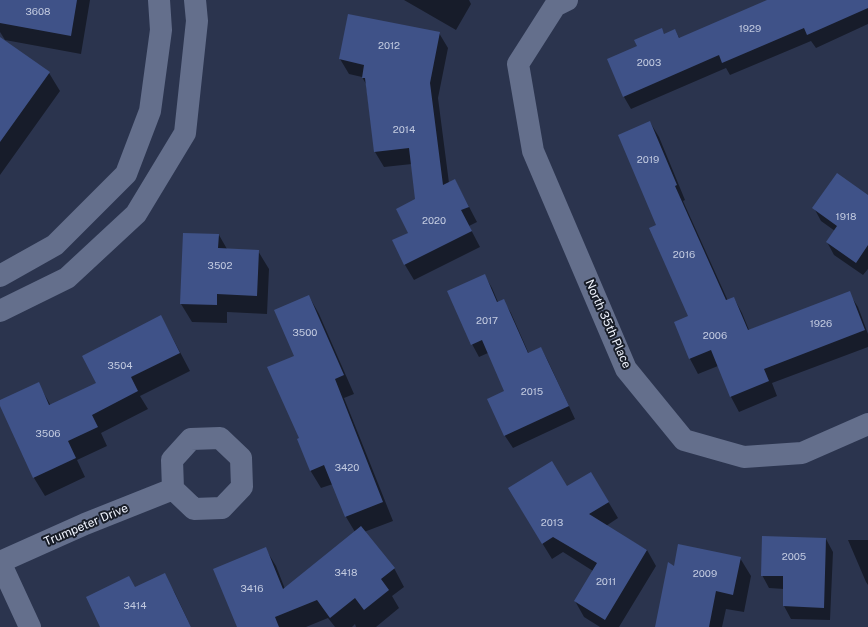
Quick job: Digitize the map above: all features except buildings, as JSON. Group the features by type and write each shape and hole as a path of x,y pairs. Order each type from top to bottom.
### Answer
{"street":[{"path":"0,276 55,245 126,174 150,111 161,30 159,0"},
{"path":"0,311 67,278 136,214 185,133 197,21 195,0"},
{"name":"North 35th Place","path":"567,0 555,6 518,64 533,151 626,369 684,440 744,457 802,453 868,424"},
{"name":"Trumpeter Drive","path":"30,627 0,562 85,524 173,489"}]}
